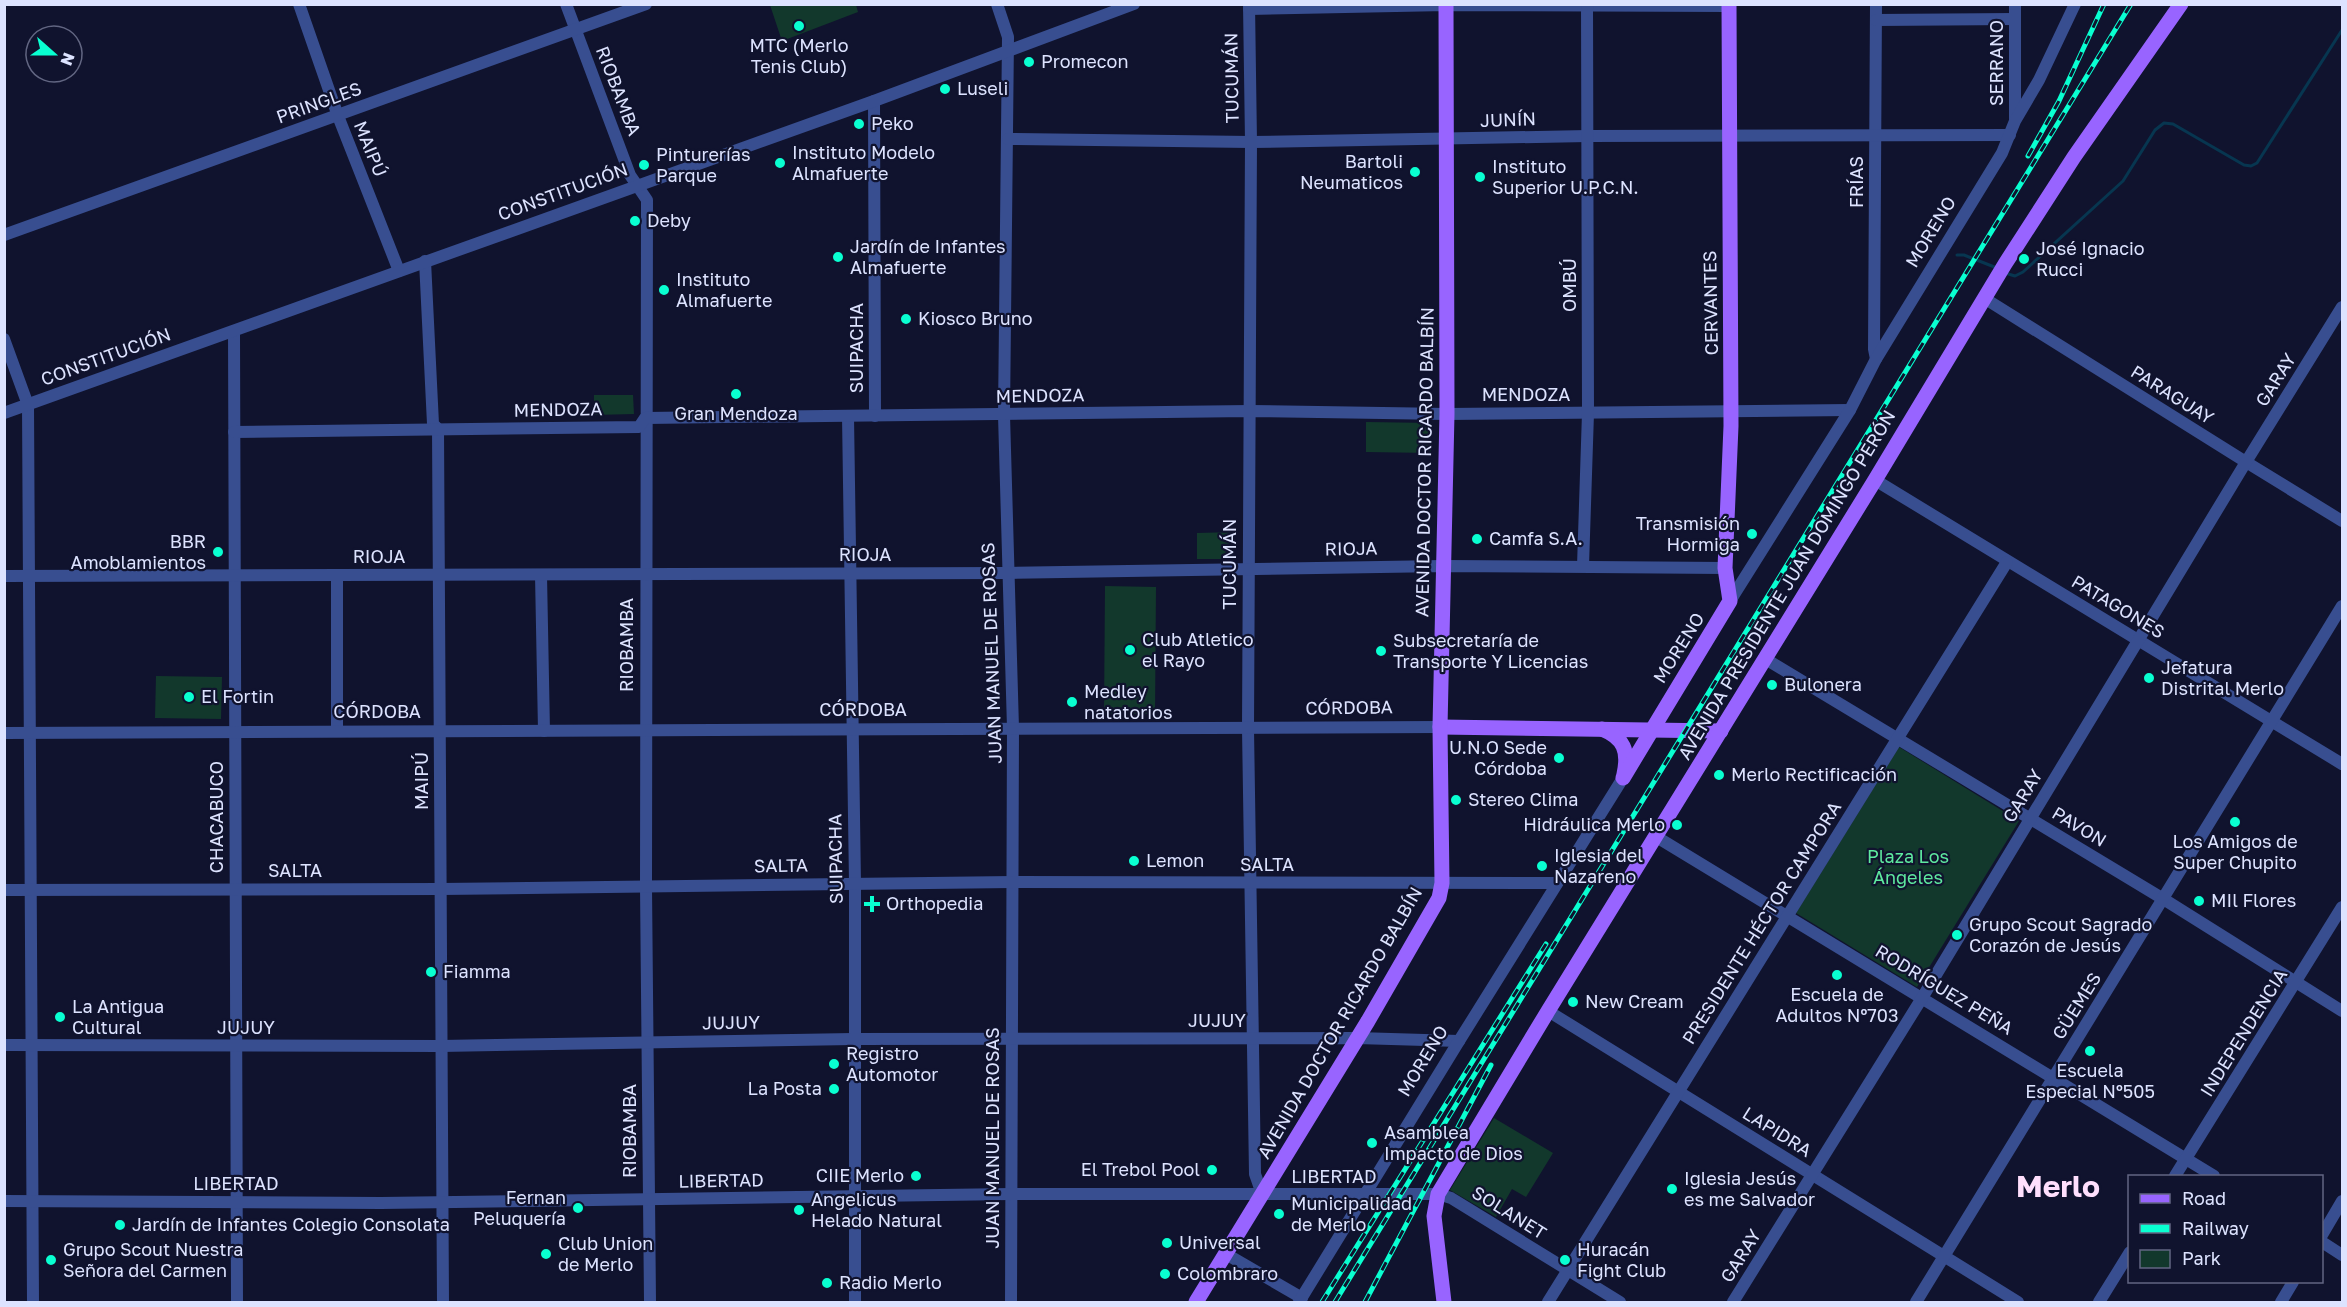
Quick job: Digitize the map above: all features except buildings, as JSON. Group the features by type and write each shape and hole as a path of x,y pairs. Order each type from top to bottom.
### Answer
{"main road":[{"name":"AVENIDA PRESIDENTE JUAN DOMINGO PERÓN","path":"1438,1194 2010,255 2074,157 2181,4"},
{"name":"AVENIDA DOCTOR RICARDO BALBÍN","path":"1262,1194 1434,909 1442,883 1440,727 1447,414 1446,5"},
{"name":"CERVANTES","path":"1729,5 1731,411 1725,568 1730,601"},
{"name":"MORENO","path":"1623,778 1730,601"},
{"name":"CÓRDOBA","path":"1440,727 1721,731"},
{"path":"1602,729 1615,735 1624,747 1626,761 1623,778"},
{"path":"1196,1302 1262,1194"},
{"path":"1438,1194 1434,1216 1444,1302"}],"street":[{"name":"MAIPÚ","path":"299,4 338,116 399,271"},
{"name":"RIOBAMBA","path":"566,4 630,175 647,200 645,574 650,1302"},
{"name":"PRINGLES","path":"4,235 646,4"},
{"name":"JUAN MANUEL DE ROSAS","path":"997,4 1008,37 1004,415 1013,728 1010,1039 1011,1302"},
{"name":"CONSTITUCIÓN","path":"4,413 874,101 1134,4"},
{"name":"FRÍAS","path":"1876,4 1874,349 1876,359"},
{"name":"SERRANO","path":"2015,4 2015,121"},
{"name":"MORENO","path":"1730,601 1850,410 1876,359 2002,153 2015,121 2039,80 2075,4"},
{"name":"OMBÚ","path":"1583,566 1588,413 1587,5"},
{"path":"1249,7 1729,5"},
{"name":"TUCUMÁN","path":"1249,7 1251,142 1248,729 1256,1174 1262,1194"},
{"path":"1876,20 2015,19"},
{"name":"SUIPACHA","path":"874,101 875,416"},
{"name":"JUNÍN","path":"1008,139 1251,142 1588,136 2010,135"},
{"name":"MAIPÚ","path":"425,261 434,424 438,429 443,1302"},
{"name":"PARAGUAY","path":"1984,298 2343,520"},
{"name":"GARAY","path":"1733,1302 1922,998 2246,462 2343,307"},
{"name":"CHACABUCO","path":"234,331 237,1302"},
{"path":"4,339 28,405 33,1302"},
{"name":"MENDOZA","path":"234,432 639,426 645,418 1250,411 1447,414 1850,410"},
{"name":"SUIPACHA","path":"848,416 855,883 853,1039 855,1302"},
{"name":"PATAGONES","path":"1875,480 2343,764"},
{"name":"PRESIDENTE HÉCTOR CAMPORA","path":"1548,1302 2007,562"},
{"name":"RIOJA","path":"4,576 1007,573 1443,566 1725,568"},
{"path":"337,575 337,731"},
{"path":"541,575 544,731"},
{"name":"GÜEMES","path":"1916,1302 2343,606"},
{"name":"PAVON","path":"1764,658 2031,818 2343,1011"},
{"name":"CÓRDOBA","path":"4,733 1440,727"},
{"name":"MORENO","path":"1301,1300 1623,778"},
{"name":"RODRÍGUEZ PEÑA","path":"1655,836 2212,1175"},
{"name":"SALTA","path":"4,890 441,889 1013,882 1557,884"},
{"name":"INDEPENDENCIA","path":"2176,1175 2343,908"},
{"name":"LAPIDRA","path":"1548,1011 2018,1302"},
{"name":"JUJUY","path":"4,1045 441,1046 853,1039 1357,1038 1459,1041"},
{"name":"LIBERTAD","path":"4,1202 649,1200 1011,1194 1365,1196 1438,1194"},
{"name":"SOLANET","path":"1438,1194 1451,1198 1620,1302"},
{"path":"2323,1233 2343,1201"},
{"path":"2323,1243 2343,1256"},
{"path":"1226,1254 1301,1300"},
{"path":"2099,1302 2128,1255"},
{"path":"2280,1302 2292,1283"}],"green space":[{"name":"MTC (Merlo Tenis Club)","path":"770,5 856,5 858,12 782,41"},
{"path":"594,395 633,395 634,414 594,415"},
{"path":"1366,422 1431,423 1431,453 1366,452"},
{"path":"1235,532 1235,559 1197,559 1197,533"},
{"name":"Club Atletico el Rayo","path":"1105,586 1156,587 1155,714 1104,714"},
{"name":"El Fortin","path":"156,676 222,677 221,719 155,718"},
{"name":"Plaza Los Ángeles","path":"1899,747 2019,821 1917,987 1796,913"},
{"path":"1494,1118 1553,1153 1526,1197 1512,1189 1496,1217 1450,1190"}],"waterway":[{"path":"2005,273 2015,276 2023,272 2123,181 2155,130 2164,123 2173,124 2244,165 2251,166 2257,163 2342,30"},
{"path":"1957,255 1964,255 1997,268"}],"railway":[{"path":"2028,156 2059,101 2104,4"},
{"path":"1335,1302 2131,4"},
{"path":"1322,1302 1546,944"},
{"path":"1365,1302 1491,1065"}],"place":[{"name":"MTC (Merlo Tenis Club)","path":"799,26"},
{"name":"Promecon","path":"1029,62"},
{"name":"Luseli","path":"945,89"},
{"name":"Peko","path":"859,124"},
{"name":"Instituto Modelo Almafuerte","path":"780,163"},
{"name":"Pinturerías Parque","path":"644,165"},
{"name":"Bartoli Neumaticos","path":"1415,172"},
{"name":"Instituto Superior U.P.C.N.","path":"1480,177"},
{"name":"Deby","path":"635,221"},
{"name":"Jardín de Infantes Almafuerte","path":"838,257"},
{"name":"José Ignacio Rucci","path":"2024,259"},
{"name":"Instituto Almafuerte","path":"664,290"},
{"name":"Kiosco Bruno","path":"906,319"},
{"name":"Gran Mendoza","path":"736,394"},
{"name":"Transmisión Hormiga","path":"1752,534"},
{"name":"Camfa S.A.","path":"1477,539"},
{"name":"BBR Amoblamientos","path":"218,552"},
{"name":"Club Atletico el Rayo","path":"1130,650"},
{"name":"Subsecretaría de Transporte Y Licencias","path":"1381,651"},
{"name":"Jefatura Distrital Merlo","path":"2149,678"},
{"name":"Bulonera","path":"1772,685"},
{"name":"El Fortin","path":"189,697"},
{"name":"Medley natatorios","path":"1072,702"},
{"name":"U.N.O Sede Córdoba","path":"1559,758"},
{"name":"Merlo Rectificación","path":"1719,775"},
{"name":"Stereo Clima","path":"1456,800"},
{"name":"Los Amigos de Super Chupito","path":"2235,822"},
{"name":"Hidráulica Merlo","path":"1677,825"},
{"name":"Lemon","path":"1134,861"},
{"name":"Iglesia del Nazareno","path":"1542,866"},
{"name":"MIl Flores","path":"2199,901"},
{"name":"Orthopedia","path":"872,904"},
{"name":"Grupo Scout Sagrado Corazón de Jesús","path":"1957,935"},
{"name":"Fiamma","path":"431,972"},
{"name":"Escuela de Adultos Nº703","path":"1837,975"},
{"name":"New Cream","path":"1573,1002"},
{"name":"La Antigua Cultural","path":"60,1017"},
{"name":"Escuela Especial Nº505","path":"2090,1051"},
{"name":"Registro Automotor","path":"834,1064"},
{"name":"La Posta","path":"834,1089"},
{"name":"Asamblea Impacto de Dios","path":"1372,1143"},
{"name":"El Trebol Pool","path":"1212,1170"},
{"name":"CIIE Merlo","path":"916,1176"},
{"name":"Iglesia Jesús es me Salvador","path":"1672,1189"},
{"name":"Fernan Peluquería","path":"578,1208"},
{"name":"Angelicus Helado Natural","path":"799,1210"},
{"name":"Municipalidad de Merlo","path":"1279,1214"},
{"name":"Jardín de Infantes Colegio Consolata","path":"120,1225"},
{"name":"Universal","path":"1167,1243"},
{"name":"Club Union de Merlo","path":"546,1254"},
{"name":"Grupo Scout Nuestra Señora del Carmen","path":"51,1260"},
{"name":"Huracán Fight Club","path":"1565,1260"},
{"name":"Colombraro","path":"1165,1274"},
{"name":"Radio Merlo","path":"827,1283"}],"district":[{"name":"Merlo","path":"2058,1187"}]}
